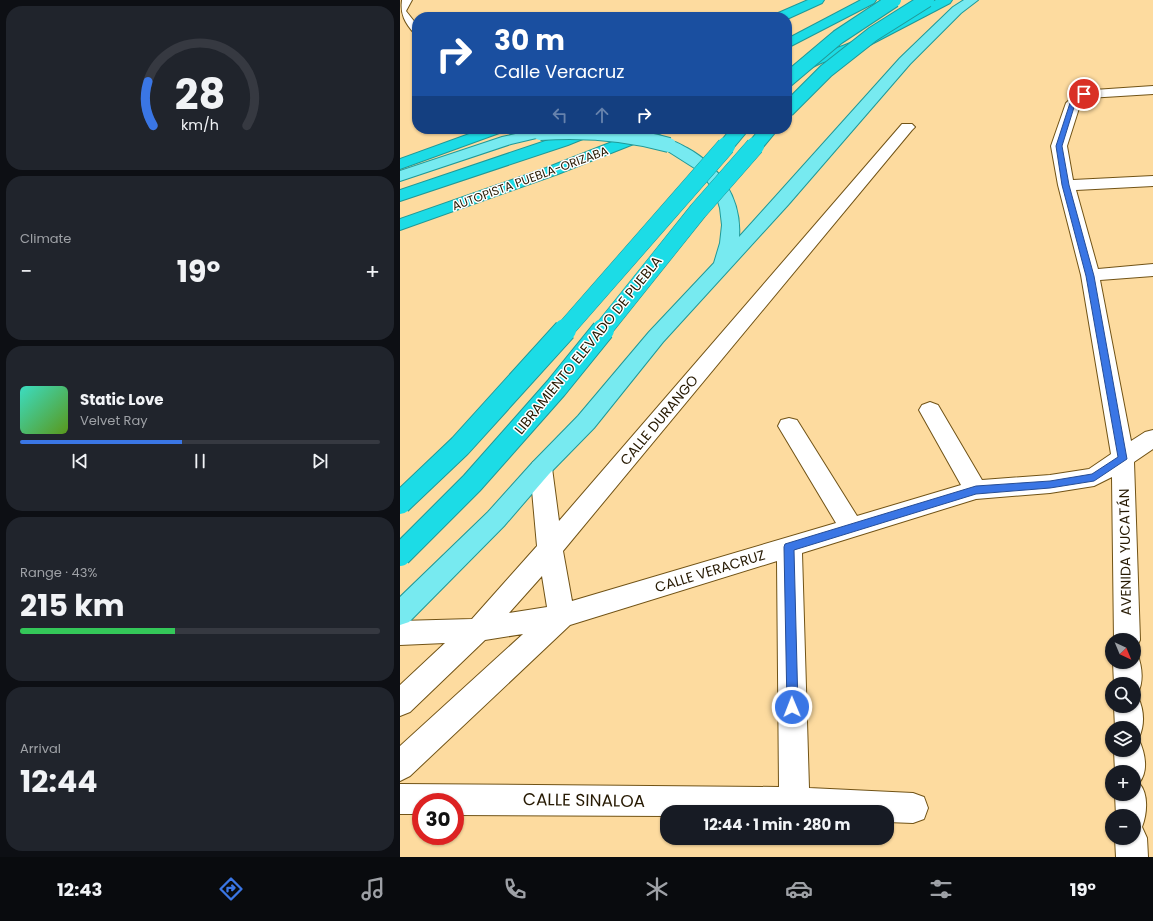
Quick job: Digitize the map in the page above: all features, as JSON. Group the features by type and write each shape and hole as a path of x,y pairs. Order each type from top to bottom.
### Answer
{"highway":[{"path":"792,12 818,0"},
{"path":"792,41 870,0"},
{"path":"792,76 816,54 856,23 894,0"},
{"path":"792,105 826,71 873,34 927,0"},
{"path":"792,72 816,60 857,46 946,0"},
{"path":"400,164 483,134"},
{"name":"AUTOPISTA PUEBLA-ORIZABA","path":"400,196 582,134"},
{"name":"AUTOPISTA PUEBLA-ORIZABA","path":"400,225 545,174 646,134"},
{"name":"LIBRAMIENTO ELEVADO DE PUEBLA","path":"400,503 466,440 584,309 736,134"},
{"name":"LIBRAMIENTO ELEVADO DE PUEBLA","path":"400,555 472,483 556,388 698,211 766,134"}],"main road":[{"path":"400,614 496,520 541,468 586,422 656,336 720,269 905,61 957,10 972,0"},
{"path":"400,176 500,142 536,134"},
{"path":"626,134 670,145 689,154 701,164 720,187 726,200 731,226 730,240 720,269"}],"street":[{"name":"AVENIDA YUCATÁN","path":"1127,633 1123,459 1090,276 1066,185 1059,146 1073,103 1084,94 1153,90"},
{"name":"CALLE DURANGO","path":"400,703 478,630 550,549 907,127"},
{"path":"1066,185 1153,181"},
{"path":"1090,276 1153,270"},
{"path":"930,410 976,490"},
{"path":"789,426 851,528"},
{"name":"CALLE VERACRUZ","path":"400,633 478,630 561,616 976,490 1050,484 1094,477 1153,438"},
{"path":"400,766 561,616 550,549 541,468"},
{"path":"789,547 794,802"},
{"name":"CALLE SINALOA","path":"400,798 794,802 913,808"},
{"path":"1131,845 1132,857"}],"lane":[{"path":"407,0 401,10 412,24"}],"route":[{"path":"792,707 789,547 976,490 1050,484 1094,477 1123,459 1090,276 1066,185 1059,146 1073,103 1084,94"}]}
